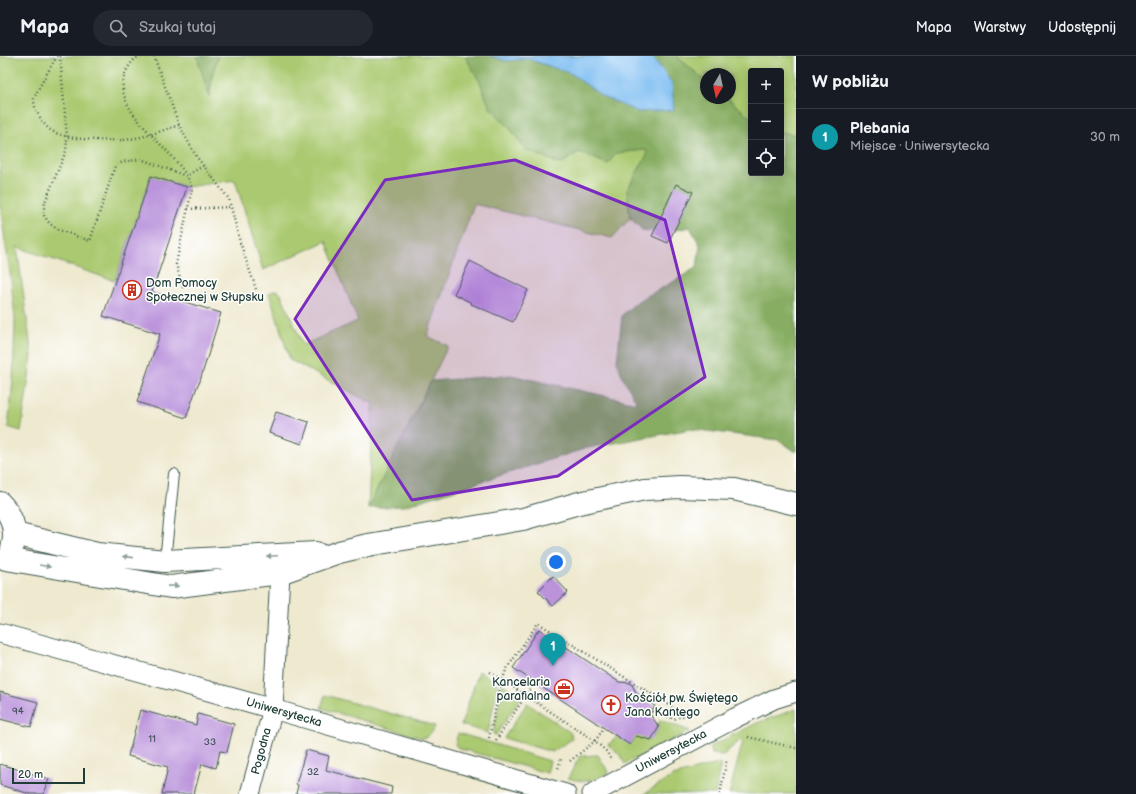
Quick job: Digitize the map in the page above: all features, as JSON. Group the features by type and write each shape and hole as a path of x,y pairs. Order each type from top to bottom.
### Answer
{"main road":[{"path":"0,503 7,510 13,521 15,534 12,548 3,562 171,587 280,574 339,552 368,545 523,519 579,503 644,489 680,487 734,489 796,504"},
{"path":"15,534 97,554 165,561 339,552"}],"street":[{"name":"Pogodna","path":"250,794 273,709 280,574"},
{"name":"Uniwersytecka","path":"0,633 273,709 566,794"},
{"name":"Uniwersytecka","path":"592,794 735,718 774,699 796,692"}],"lane":[{"path":"165,561 174,474"}],"path":[{"path":"59,56 67,137 66,150 45,202 43,214 50,224 59,230 90,241 115,166 123,162 141,159 186,176"},
{"path":"59,56 34,98 35,110 43,123 53,132 67,137 98,140 123,140 151,134 180,125"},
{"path":"142,56 138,57 130,64 126,72 123,91 133,114 176,161 190,182 192,189 176,264 183,288"},
{"path":"154,56 180,125 196,156 228,199 240,242 256,289"},
{"path":"186,176 203,166"},
{"path":"188,209 230,207"},
{"path":"489,738 502,681 506,670 538,623 685,715 674,719 652,711"},
{"path":"490,672 595,741 607,752"},
{"path":"496,740 535,682"},
{"path":"570,761 595,741 604,728"},
{"path":"742,737 746,736 796,748"},
{"path":"556,774 561,759"},
{"path":"720,794 727,759"}],"highlighted area":[{"path":"515,160 665,220 705,377 558,476 412,500 295,319 385,180"}],"green space":[{"path":"0,56 197,56 210,95 212,75 218,56 465,56 480,82 490,108 509,127 525,149 560,164 579,152 607,164 616,153 644,150 648,151 627,190 630,218 612,238 474,204 427,336 448,346 368,508 373,404 290,360 269,293 277,290 281,294 303,345 358,321 326,241 263,270 235,180 187,187 151,176 115,281 17,247 32,356 21,431 8,427 13,381 15,319 11,280 0,207"},
{"path":"197,56 218,56 212,75 209,97"},
{"path":"465,56 676,56 700,76 700,104 734,104 748,116 748,176 784,176 784,133 796,135 796,452 779,440 691,429 587,448 404,506 368,508 431,381 511,375 637,403 624,380 617,362 622,315 638,301 697,267 700,245 690,227 663,232 642,230 630,218 627,190 647,155 647,151 616,153 608,164 579,152 560,164 525,149 509,127 490,108 480,82"},
{"path":"676,56 796,56 796,135 784,133 784,68 748,68 748,116 734,104 736,104 736,68 700,68 700,76"},
{"path":"479,671 498,684 488,733 461,725"},
{"path":"503,684 521,697 496,735 493,734"},
{"path":"325,695 435,726 428,736 421,738 321,708"},
{"path":"527,703 571,733 572,739 552,752 504,738"},
{"path":"796,709 796,794 729,794 743,741 741,740 724,755 712,754 709,747 757,723"},
{"path":"660,720 690,731 625,764 620,755 608,745 617,736 638,734 649,740 655,734"},
{"path":"458,733 550,761 547,773 461,749 455,744"},
{"path":"598,755 609,773 598,778 585,781 568,778 580,756"},
{"path":"721,763 715,794 644,794 673,776"}],"water":[{"path":"490,56 652,56 672,83 674,110 638,112 603,97 572,74 528,59 506,61"}],"building":[{"name":"Dom Pomocy Społecznej w Słupsku","path":"151,176 187,187 152,292 221,313 199,384 186,418 137,402 160,334 103,316"},
{"path":"676,184 693,192 668,243 652,236"},
{"path":"470,261 528,290 513,322 471,304 472,303 454,294"},
{"path":"276,412 309,422 302,444 269,433"},
{"path":"553,576 568,592 553,606 538,591"},
{"path":"539,629 619,682 631,683 637,694 655,706 650,714 659,727 651,740 636,736 630,745 513,668"},
{"path":"0,692 38,702 31,727 0,719"},
{"path":"140,710 196,725 198,714 234,724 227,752 220,751 216,768 202,764 194,794 162,794 168,767 128,756"},
{"path":"306,750 329,756 326,770 392,787 391,794 296,794 298,785 296,784"},
{"path":"0,764 49,779 44,794 30,794 0,785"}],"place":[{"name":"Dom Pomocy Społecznej w Słupsku","path":"132,290"},
{"name":"Plebania","path":"553,666"},
{"name":"Kancelaria parafialna","path":"564,689"},
{"name":"Kościół pw. Świętego Jana Kantego","path":"611,705"}]}
